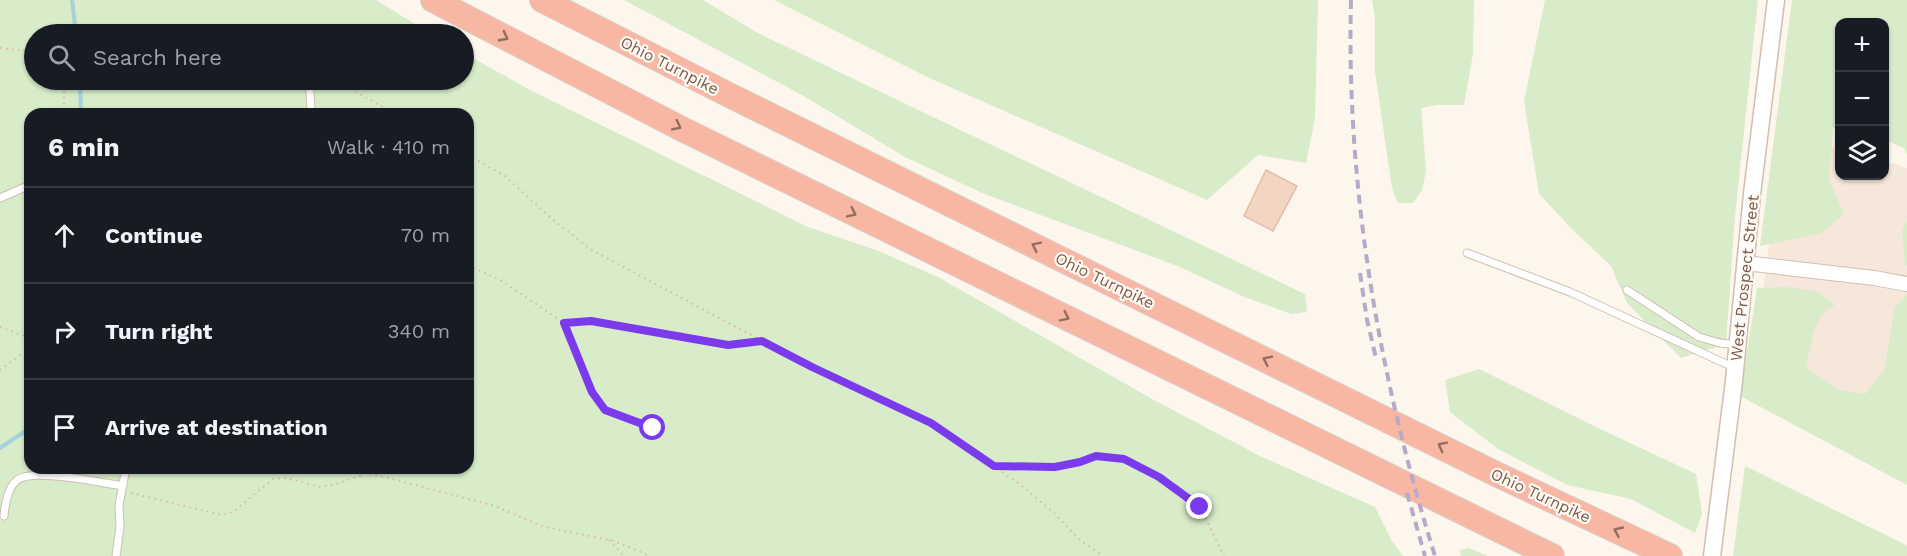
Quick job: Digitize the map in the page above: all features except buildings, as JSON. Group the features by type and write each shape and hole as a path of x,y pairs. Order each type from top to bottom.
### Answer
{"highway":[{"path":"434,0 693,134 1552,556"},
{"name":"Ohio Turnpike","path":"542,0 744,103 1494,472 1670,556"}],"street":[{"name":"West Prospect Street","path":"1712,556 1776,0"},
{"path":"1745,263 1907,284"}],"lane":[{"path":"310,90 311,108"},
{"path":"0,198 24,188"},
{"path":"1467,253 1570,292 1735,368"},
{"path":"1626,291 1699,337 1737,345"},
{"path":"116,556 125,474"},
{"path":"4,516 4,502 16,481 30,475 51,476 122,488"}],"path":[{"path":"0,48 24,51"},
{"path":"64,90 64,108"},
{"path":"352,90 385,108"},
{"path":"474,159 505,177 590,249 812,367 931,423 1021,484 1080,540 1103,556"},
{"path":"474,268 502,281 564,323 592,392 605,410 653,428"},
{"path":"564,323 591,321 728,345 762,341"},
{"path":"0,327 24,336"},
{"path":"0,370 24,352"},
{"path":"994,466 1055,467 1096,456 1124,459 1159,477 1200,507 1224,556"},
{"path":"122,488 222,515 233,512 259,488 273,479 286,478 320,487 363,474"},
{"path":"370,474 495,506 544,527 608,540 650,556"},
{"path":"608,540 624,556"}],"shaded area":[{"path":"1784,134 1835,148 1835,180 1889,180 1889,162 1907,168 1907,475 1749,393"}],"green space":[{"path":"0,0 376,0 415,24 24,24 24,90 474,90 474,59 530,90 808,227 876,250 938,277 1154,400 1260,456 1375,507 1392,541 1403,556 0,556"},
{"path":"624,0 703,0 756,32 1305,294 1307,312 1291,314 1242,296 1180,267 982,193 905,157 802,95"},
{"path":"774,0 1318,0 1315,118 1306,163 1258,155 1207,200 927,77"},
{"path":"1372,0 1474,0 1473,54 1464,105 1437,105 1421,108 1426,171 1422,190 1413,203 1398,203 1392,188 1375,72 1375,19"},
{"path":"1545,0 1758,0 1735,216 1726,344 1681,358 1627,303 1611,266 1539,194 1524,101"},
{"path":"1792,0 1907,0 1907,155 1904,148 1889,142 1889,18 1835,18 1835,127 1833,127 1829,179 1844,214 1822,233 1760,246"},
{"path":"1907,221 1907,265 1905,265 1902,231"},
{"path":"1787,287 1819,292 1835,305 1827,309 1817,324 1806,369 1839,390 1865,394 1884,371 1895,306 1907,295 1907,485 1740,396 1757,288"},
{"path":"1479,369 1696,474 1702,514 1695,533 1631,499 1567,485 1498,449 1450,412 1445,380"},
{"path":"1745,466 1902,543 1907,546 1907,556 1733,556"},
{"path":"1469,548 1488,556 1462,556 1459,550"}],"waterway":[{"path":"72,0 75,24"},
{"path":"80,90 81,108"},
{"path":"0,448 24,432"}],"railway":[{"path":"1351,0 1354,141 1370,281 1382,351 1398,420 1435,556"},
{"path":"1360,273 1367,320 1376,358"},
{"path":"1407,493 1425,556"}],"route":[{"path":"653,428 605,410 592,392 564,323 591,321 728,345 762,341 931,423 994,466 1055,467 1096,456 1124,459 1159,477 1200,507"}]}
